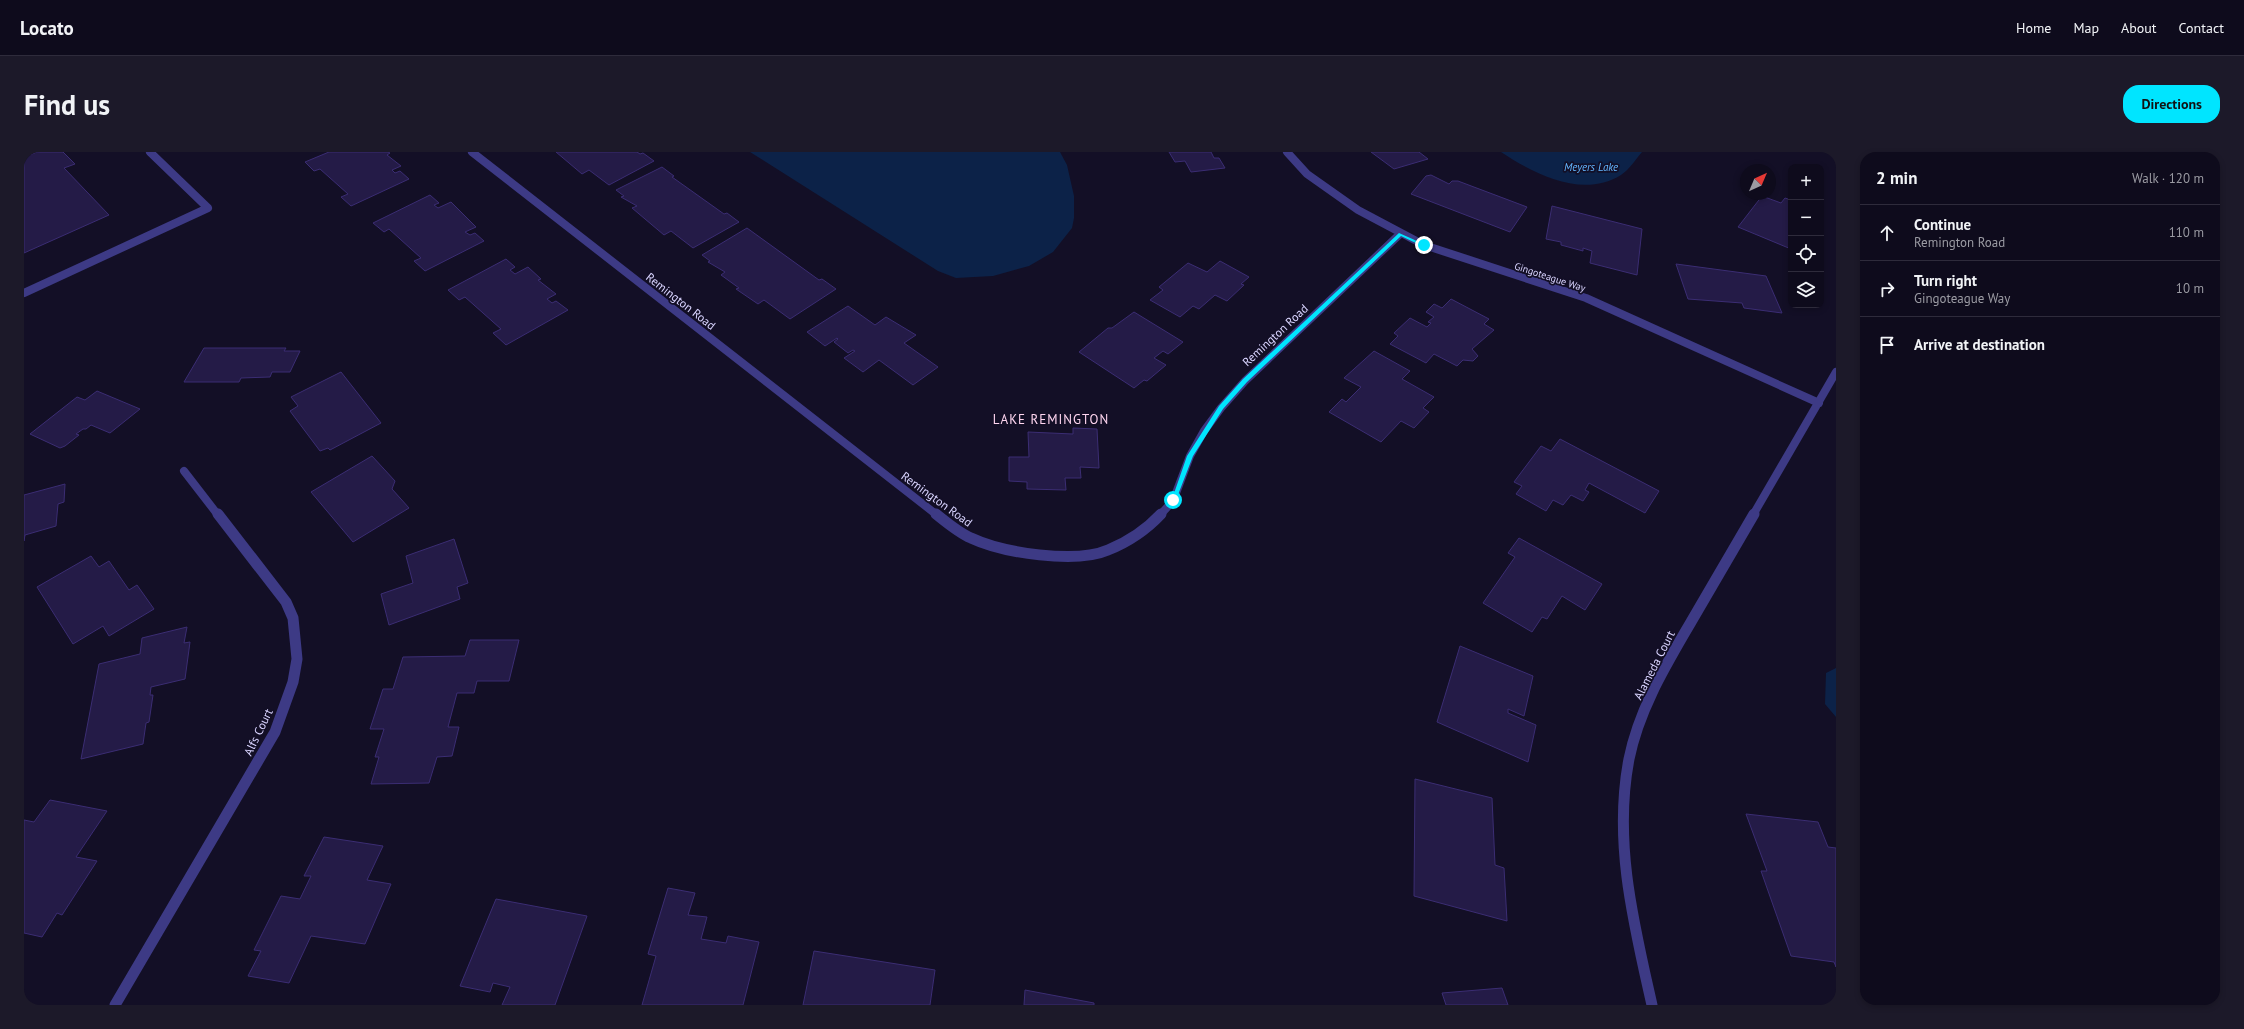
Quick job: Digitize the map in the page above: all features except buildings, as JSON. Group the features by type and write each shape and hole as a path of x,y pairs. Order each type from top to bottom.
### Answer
{"street":[{"path":"24,293 208,208 150,152"},
{"name":"Remington Road","path":"472,152 942,519 970,538 999,548 1037,555 1072,556 1107,551 1133,538 1157,518 1173,500 1190,456 1221,408 1245,381 1400,234"},
{"name":"Gingoteague Way","path":"1287,152 1307,174 1328,190 1358,210 1400,234 1464,260 1586,298 1818,403"},
{"name":"Alameda Court","path":"1652,1005 1630,904 1622,826 1626,780 1638,725 1659,677 1836,372"},
{"name":"Alfs Court","path":"115,1005 275,732 293,682 297,659 293,618 286,602 184,471"}],"water":[{"path":"750,152 1060,152 1067,165 1074,196 1074,218 1072,228 1053,252 1029,266 993,276 956,278 938,271"},
{"name":"Meyers Lake","path":"1501,152 1642,152 1630,167 1621,175 1606,182 1590,185 1559,181 1528,168"},
{"path":"1836,668 1836,717 1825,704 1826,673"}],"district":[{"name":"LAKE REMINGTON","path":"1051,419"}],"route":[{"path":"1173,500 1182,481 1190,456 1204,431 1221,408 1245,381 1400,234 1424,245"}]}
